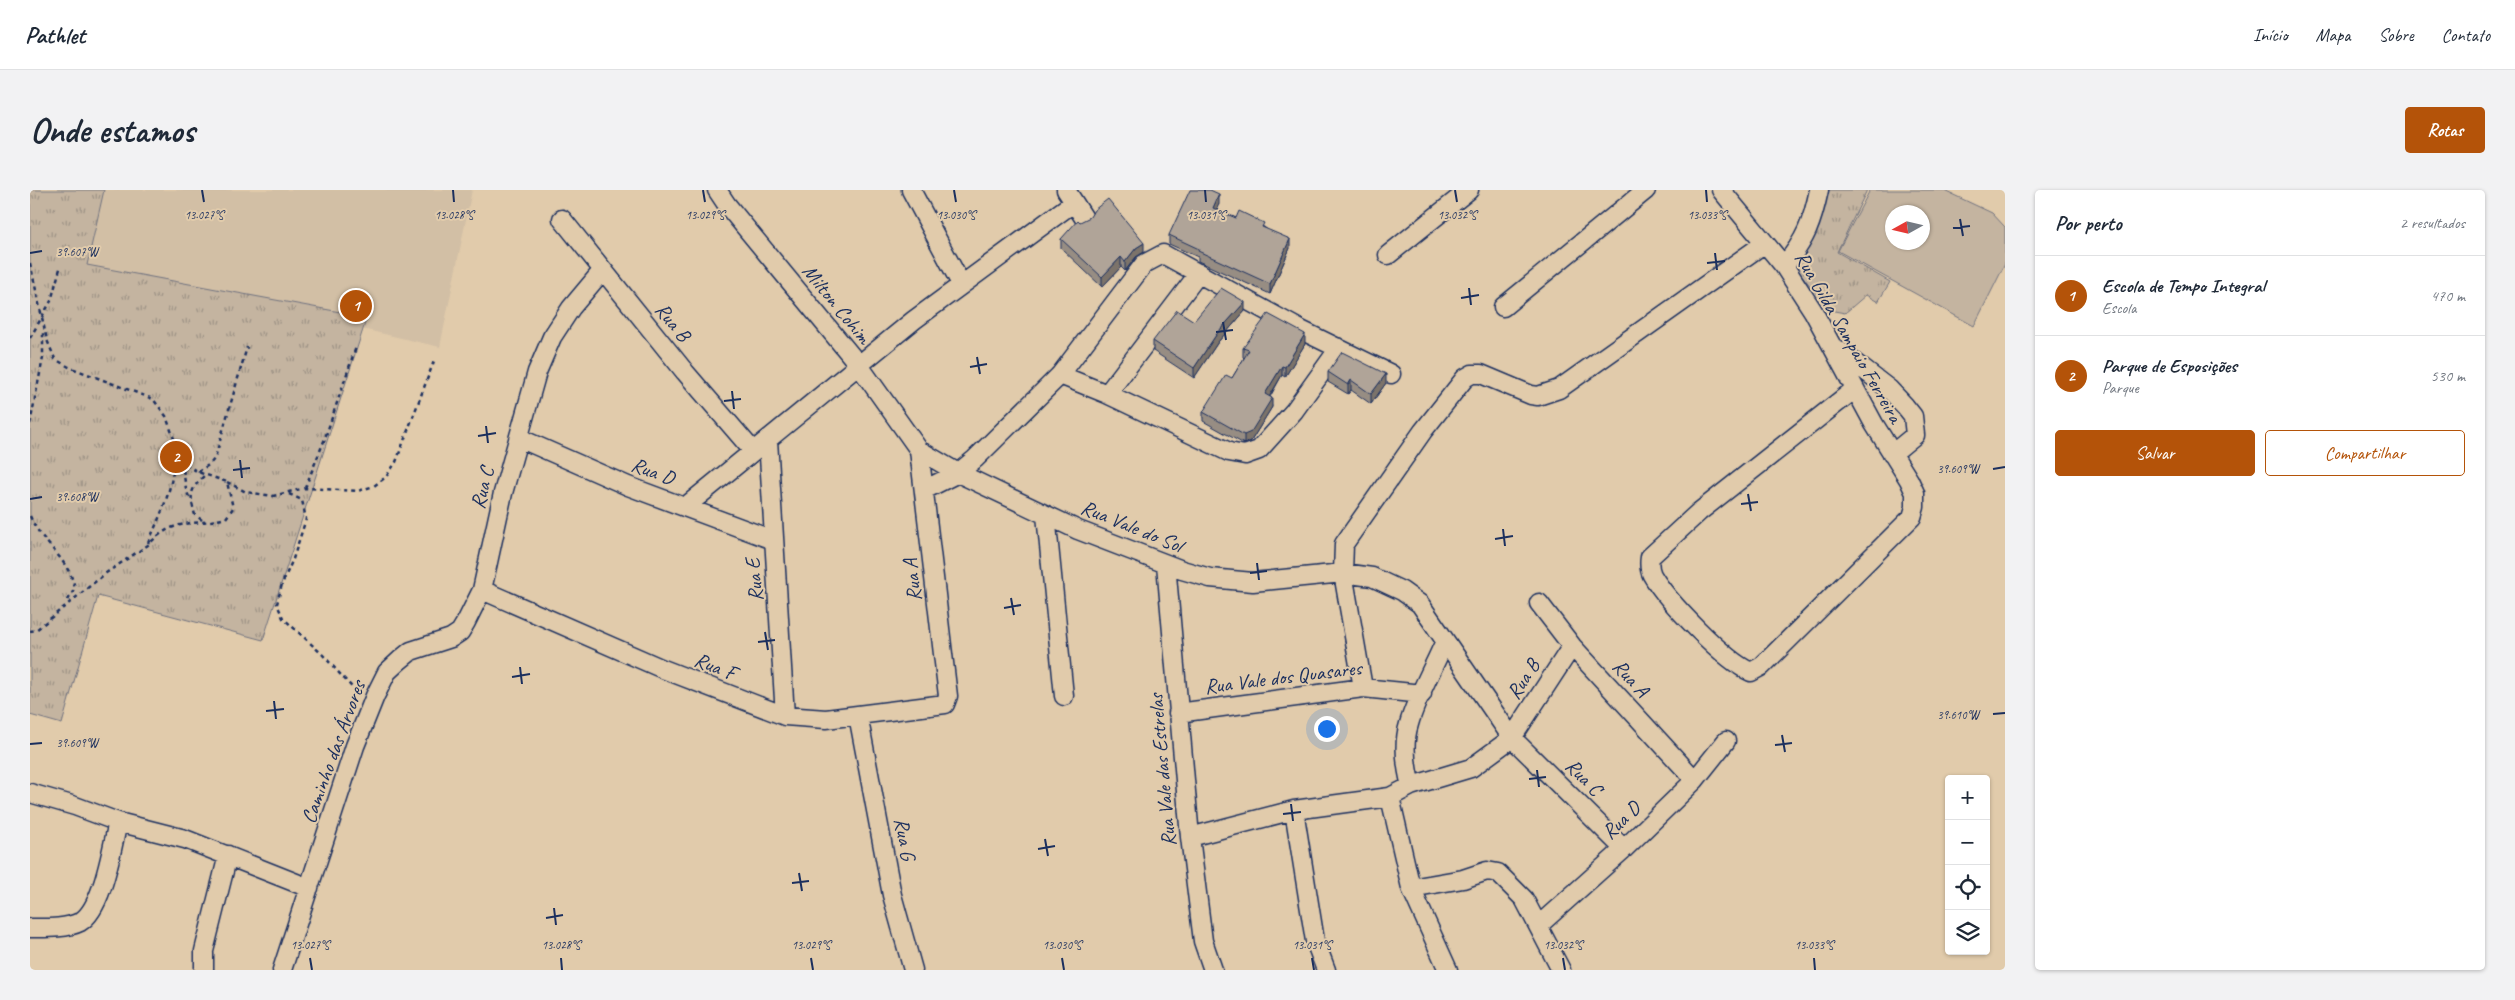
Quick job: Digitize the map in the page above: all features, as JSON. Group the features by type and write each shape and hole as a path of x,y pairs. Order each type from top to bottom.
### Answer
{"street":[{"name":"Milton Cohim","path":"717,190 727,206 858,364 919,450"},
{"path":"911,190 961,284"},
{"path":"1388,255 1469,190"},
{"path":"1503,307 1646,190"},
{"name":"Rua Gilda Sampaio Ferreira","path":"1721,190 1784,266 1833,346 1855,389 1915,493 1915,507 1912,517 1754,672 1738,664 1710,641 1682,612 1652,574 1649,566 1650,557 1753,468 1855,389"},
{"path":"1784,266 1796,251 1812,222 1819,190"},
{"path":"685,507 858,364 1070,196 1084,218"},
{"name":"Rua B","path":"562,219 602,271 753,451"},
{"path":"1363,688 1343,573 1344,544 1423,431 1465,378 1481,374 1538,396 1559,389 1765,243"},
{"path":"924,490 958,473 976,460 1060,375 1132,280 1151,259 1163,254 1337,348 1391,374"},
{"name":"Rua C","path":"451,638 463,628 482,590 503,493 537,372 552,338 571,308 602,271"},
{"path":"1108,394 1199,272"},
{"path":"1833,346 1889,389 1912,416 1915,435 1892,454"},
{"path":"1060,375 1108,394 1228,452 1240,455 1254,453 1259,450 1294,411 1337,352 1337,348"},
{"name":"Rua D","path":"519,438 628,486 773,540"},
{"name":"Rua E","path":"768,440 785,716"},
{"name":"Rua Vale do Sol","path":"919,450 958,473 1046,515 1166,564 1210,578 1253,582 1343,573 1372,576 1402,591 1420,604 1445,641"},
{"name":"Rua A","path":"919,450 948,696 946,704"},
{"path":"1046,515 1064,696"},
{"name":"Rua Vale das Estrelas","path":"1166,564 1178,713 1202,941 1213,970"},
{"name":"Rua F","path":"482,590 663,669 785,716 826,719 946,704"},
{"name":"Rua A","path":"1539,603 1572,646 1695,780"},
{"name":"Caminho das Árvores","path":"282,970 355,746 387,672 412,651 451,638"},
{"path":"1411,786 1407,757 1408,724 1445,641"},
{"name":"Rua C","path":"1445,641 1512,738 1624,849"},
{"name":"Rua B","path":"1190,837 1294,810 1390,797 1411,786 1471,768 1512,738 1572,646"},
{"name":"Rua Vale dos Quasares","path":"1178,713 1363,688 1422,694"},
{"name":"Rua G","path":"858,715 892,895 913,970"},
{"name":"Rua D","path":"1539,925 1624,849 1695,780 1726,741"},
{"path":"30,793 75,806 118,822 184,839 309,888"},
{"path":"1390,797 1411,888 1448,970"},
{"path":"1294,810 1315,940 1326,970"},
{"path":"30,928 54,928 79,922 92,912 103,880 118,822"},
{"path":"204,970 204,952 228,856"},
{"path":"1411,888 1494,871 1509,881 1524,899 1561,970"}],"path":[{"path":"30,263 42,316 44,358 30,424"},
{"path":"30,338 51,301 61,265"},
{"path":"43,325 55,359 69,367 153,399 166,416 182,462 186,489 195,515 203,521"},
{"path":"198,472 215,458 247,347"},
{"path":"305,488 356,347"},
{"path":"182,462 198,472 227,482 246,492 273,496 305,488 358,490 374,486 386,478 396,462 434,361"},
{"path":"30,414 34,410"},
{"path":"148,545 165,507 174,472 175,442"},
{"path":"192,504 193,487 206,474"},
{"path":"30,631 36,630 50,621 67,604 148,545 158,534 172,525 226,518 233,508 227,482"},
{"path":"287,494 302,500 306,519 276,604 283,618 322,654 370,709"},
{"path":"30,516 43,538 63,559 68,568 74,588 67,604"}],"shaded area":[{"path":"101,190 472,190 440,347 87,265"}],"green space":[{"path":"30,190 104,190 87,265 367,317 263,640 98,596 62,724 30,715"},
{"path":"1822,190 1867,190 1837,252 1890,282 1878,302 1866,295 1845,313 1829,310 1797,269"},
{"path":"1870,190 1943,190 1992,213 2005,227 2005,264 1974,326 1838,251"}],"building":[{"path":"1190,190 1210,190 1219,194 1213,208 1236,218 1239,211 1264,223 1262,227 1290,239 1270,284 1198,251 1199,249 1169,235"},
{"path":"1108,199 1144,243 1136,248 1125,262 1121,257 1102,277 1061,239 1078,220 1080,222 1090,217 1094,210"},
{"path":"1221,288 1245,302 1218,332 1194,368 1153,341 1177,310 1194,321"},
{"path":"1268,314 1305,334 1285,367 1282,366 1265,394 1272,398 1251,432 1244,435 1203,412 1226,375 1232,378 1249,350 1243,348"},
{"path":"1342,352 1386,374 1371,394 1351,380 1348,385 1328,372"}],"place":[{"name":"Escola de Tempo Integral","path":"356,306"},
{"name":"Parque de Esposições","path":"176,457"}]}
